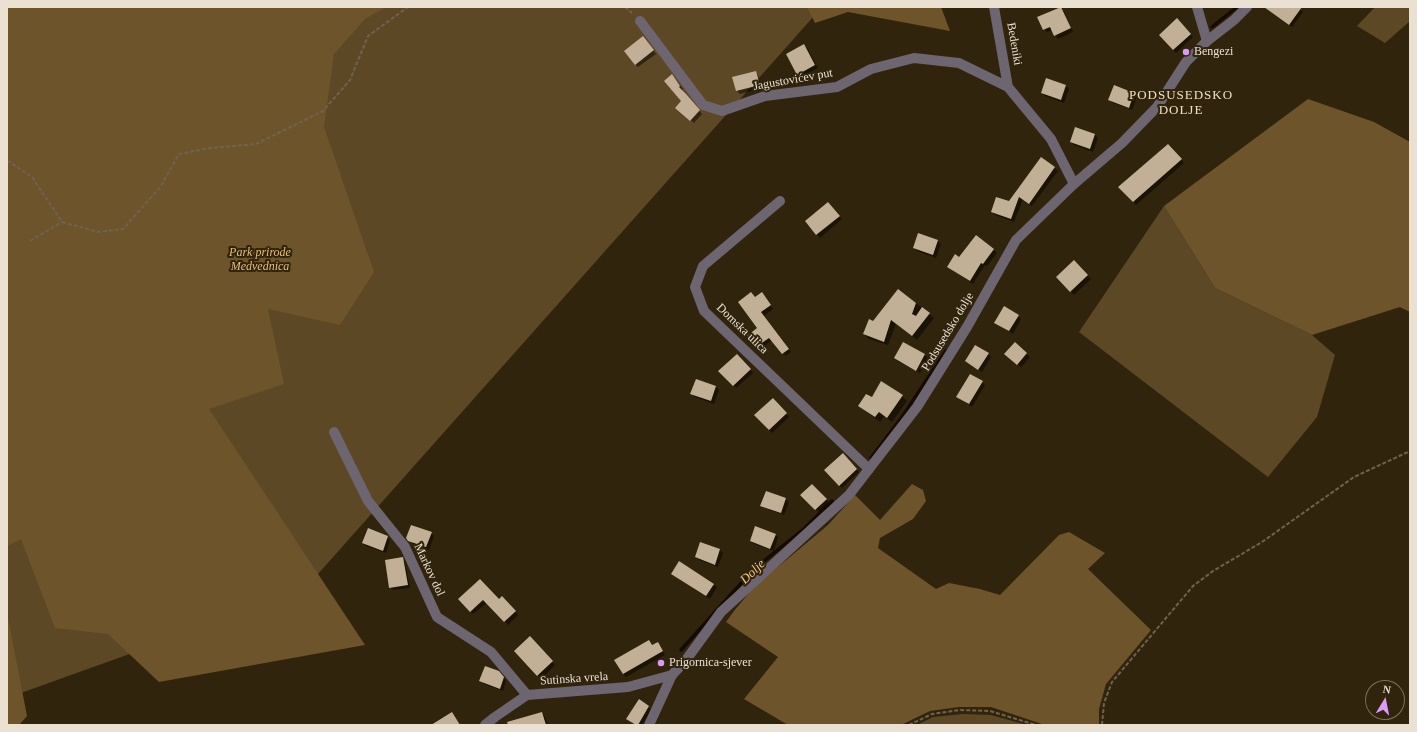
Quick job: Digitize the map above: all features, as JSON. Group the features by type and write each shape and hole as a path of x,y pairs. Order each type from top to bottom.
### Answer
{"street":[{"name":"Bedeniki","path":"994,7 1008,87"},
{"path":"1197,7 1207,41"},
{"name":"Podsusedsko dolje","path":"672,675 686,660 721,612 848,495 869,470 917,408 967,327 1016,240 1074,184 1122,143 1158,107 1186,62 1207,41 1234,20 1247,7"},
{"name":"Jagustovićev put","path":"640,21 703,105 722,111 765,96 836,87 871,69 914,58 959,63 1008,87 1051,139 1074,184"},
{"name":"Domska ulica","path":"780,201 703,266 696,287 704,311 869,470"},
{"name":"Markov dol","path":"334,432 368,501 405,547 436,617 491,652 527,695"},
{"path":"649,725 672,675"},
{"name":"Sutinska vrela","path":"485,725 527,695 628,688 672,675"}],"path":[{"path":"7,161 32,177 62,222 98,232 123,229 161,186 179,154 210,148 256,144 323,111 350,80 368,36 408,7"},
{"path":"30,241 62,222"},
{"path":"1102,725 1104,703 1112,682 1193,586 1213,571 1262,542 1354,477 1410,451"},
{"path":"909,725 932,714 960,710 990,711 1036,725"}],"green space":[{"name":"Park prirode Medvednica","path":"7,7 822,7 302,592 7,698"},
{"path":"7,7 386,7 365,19 334,54 324,127 374,272 340,325 268,309 284,384 209,409 365,645 159,682 108,634 55,628 21,539 7,546"},
{"path":"807,7 941,7 950,31 848,12 815,23"},
{"path":"1375,7 1410,7 1410,21 1385,43 1357,26"},
{"path":"1308,99 1374,122 1410,142 1410,312 1400,307 1312,335 1215,288 1164,206"},
{"path":"1164,206 1215,288 1312,335 1335,355 1317,417 1268,477 1079,332"},
{"path":"912,484 923,490 926,501 913,519 880,538 878,548 936,589 949,583 980,589 1000,595 1059,535 1069,532 1105,553 1088,569 1151,630 1106,684 1099,709 1099,725 1045,725 991,707 959,707 930,711 901,725 788,725 744,699 778,657 726,622 734,611 754,587 828,525 855,495 880,520"},
{"path":"7,613 27,716 19,725 7,725"},
{"path":"963,714 991,715 1027,725 917,725 933,717"}],"building":[{"path":"1061,7 1071,28 1054,36 1050,27 1043,30 1037,17"},
{"path":"1264,7 1302,7 1289,25"},
{"path":"1177,18 1191,34 1173,50 1159,35"},
{"path":"643,36 654,50 635,65 624,51"},
{"path":"804,44 815,65 797,75 786,54"},
{"path":"756,71 760,85 736,91 732,77"},
{"path":"672,74 680,86 679,87 700,110 690,121 675,108 681,101 664,81"},
{"path":"1046,78 1066,85 1061,100 1041,93"},
{"path":"1114,85 1134,93 1129,108 1108,100"},
{"path":"1075,127 1095,134 1090,149 1070,142"},
{"path":"1168,144 1182,159 1133,202 1118,187"},
{"path":"1041,157 1055,167 1029,204 1019,197 1011,219 991,212 996,197 1009,201"},
{"path":"828,202 840,216 816,235 805,221"},
{"path":"918,233 938,240 933,255 913,248"},
{"path":"976,235 994,249 983,264 981,263 970,281 947,267 955,254 959,257"},
{"path":"1074,260 1088,275 1070,292 1056,277"},
{"path":"898,289 916,303 912,314 916,316 922,307 930,313 912,336 891,320 884,342 863,334 869,319 873,321"},
{"path":"751,292 755,297 762,292 771,305 761,312 789,349 782,354 769,338 756,347 747,336 757,328 738,302"},
{"path":"1004,306 1019,315 1009,331 994,323"},
{"path":"903,342 925,354 916,371 894,358"},
{"path":"1015,342 1027,353 1017,365 1004,354"},
{"path":"975,345 989,353 978,370 965,361"},
{"path":"737,354 751,369 733,386 718,371"},
{"path":"970,374 983,381 969,404 956,397"},
{"path":"696,379 716,386 711,401 690,394"},
{"path":"881,381 903,395 887,418 879,412 875,417 858,406 866,394 872,397"},
{"path":"773,398 787,413 769,430 754,415"},
{"path":"843,453 857,469 839,486 824,470"},
{"path":"812,484 827,499 815,510 800,495"},
{"path":"766,491 786,498 781,513 760,506"},
{"path":"411,525 432,532 426,547 408,541 406,538"},
{"path":"755,526 776,534 770,549 750,541"},
{"path":"368,528 388,536 383,551 362,543"},
{"path":"700,542 720,549 715,565 695,557"},
{"path":"403,557 408,585 389,588 385,560"},
{"path":"679,561 714,584 706,596 671,574"},
{"path":"480,579 499,599 502,596 516,611 504,622 483,600 470,612 458,599"},
{"path":"530,636 553,661 537,676 514,651"},
{"path":"649,640 652,645 658,642 663,651 623,674 614,660"},
{"path":"485,666 499,671 504,677 500,689 479,681"},
{"path":"639,699 649,706 638,725 636,725 626,719"},
{"path":"452,712 460,725 431,725"},
{"path":"542,712 546,725 508,725 507,722"}],"waterway":[{"name":"Dolje","path":"1212,27 1237,7"},
{"name":"Dolje","path":"871,458 902,417 946,351"},
{"name":"Dolje","path":"681,650 754,569 805,528 832,501"}],"place":[{"name":"Bengezi","path":"1186,52"},
{"name":"Prigornica-sjever","path":"661,663"}],"district":[{"name":"PODSUSEDSKO DOLJE","path":"1181,104"}]}
